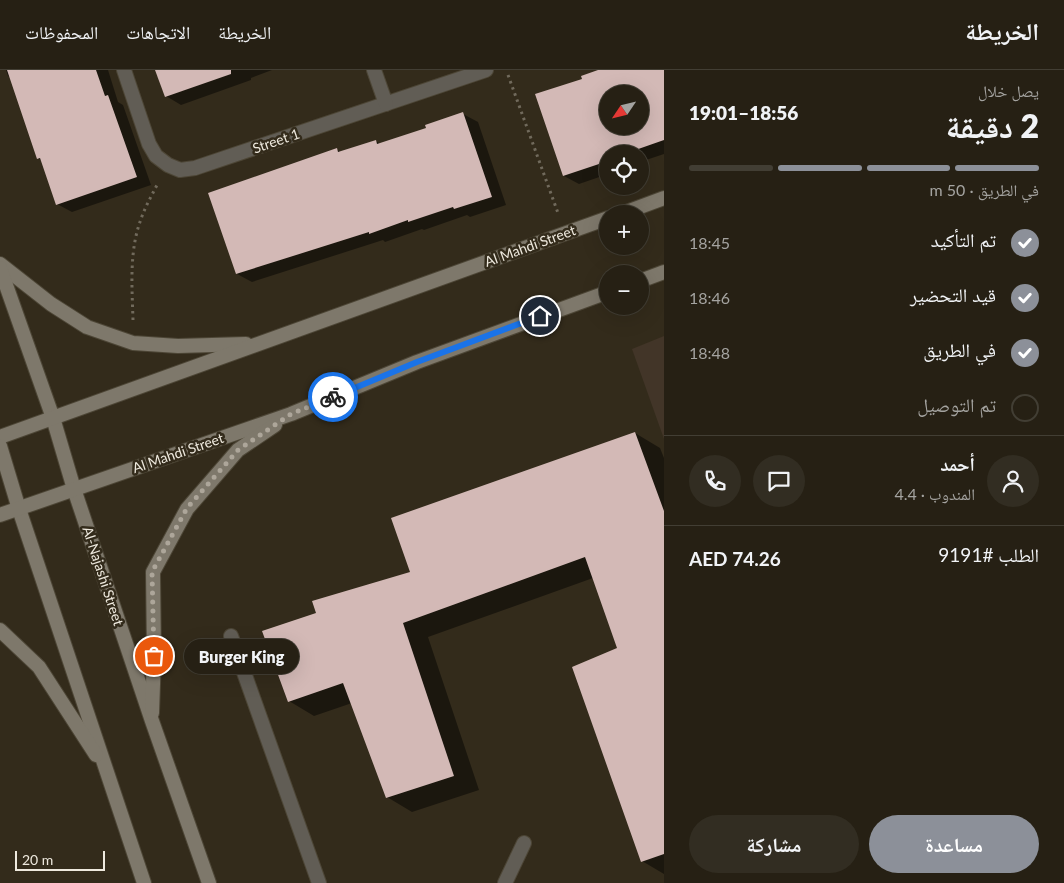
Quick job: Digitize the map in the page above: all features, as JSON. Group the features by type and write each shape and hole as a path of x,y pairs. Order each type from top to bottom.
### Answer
{"main road":[{"path":"645,205 664,198"},
{"name":"Al Mahdi Street","path":"0,437 599,221"},
{"path":"0,264 51,304 87,327 133,344 178,346 260,343"},
{"name":"Al-Najashi Street","path":"0,268 54,418 74,488 152,721 209,883"},
{"path":"649,278 664,272"},
{"name":"Al Mahdi Street","path":"0,515 291,414 417,362 599,295"},
{"path":"152,721 154,656 152,572 187,508 238,450 291,414"},
{"path":"0,446 18,509 144,883"},
{"path":"0,630 39,668 107,773"}],"street":[{"path":"124,70 149,144 156,156 168,165"},
{"path":"374,70 386,104"},
{"name":"Street 1","path":"168,165 180,170 195,168 486,70"},
{"path":"231,636 319,883"},
{"path":"505,883 524,843"}],"path":[{"path":"506,70 565,234"},
{"path":"133,344 132,260 135,241 141,218 168,165"}],"shaded area":[{"path":"664,336 664,439 632,349"}],"building":[{"path":"7,70 96,70 105,96 108,95 137,177 56,205 40,158 37,159"},
{"path":"155,70 231,70 231,74 165,97"},
{"path":"598,70 664,70 664,140 649,145 599,145 599,164 563,176 535,94 582,79 581,76"},
{"path":"463,112 492,197 454,209 453,207 408,222 408,220 369,234 369,232 236,274 208,193 337,148 338,152 376,140 377,144 426,128 425,125"},
{"path":"635,432 664,511 664,854 641,862 572,667 617,648 585,557 403,623 454,776 386,798 343,683 288,702 262,631 316,613 312,601 410,572 391,518"}],"way so far":[{"path":"154,656 152,572 187,508 238,450 291,414 333,397"}],"place":[{"name":"Burger King","path":"154,656"}],"route":[{"path":"333,397 417,362 540,316"}]}
